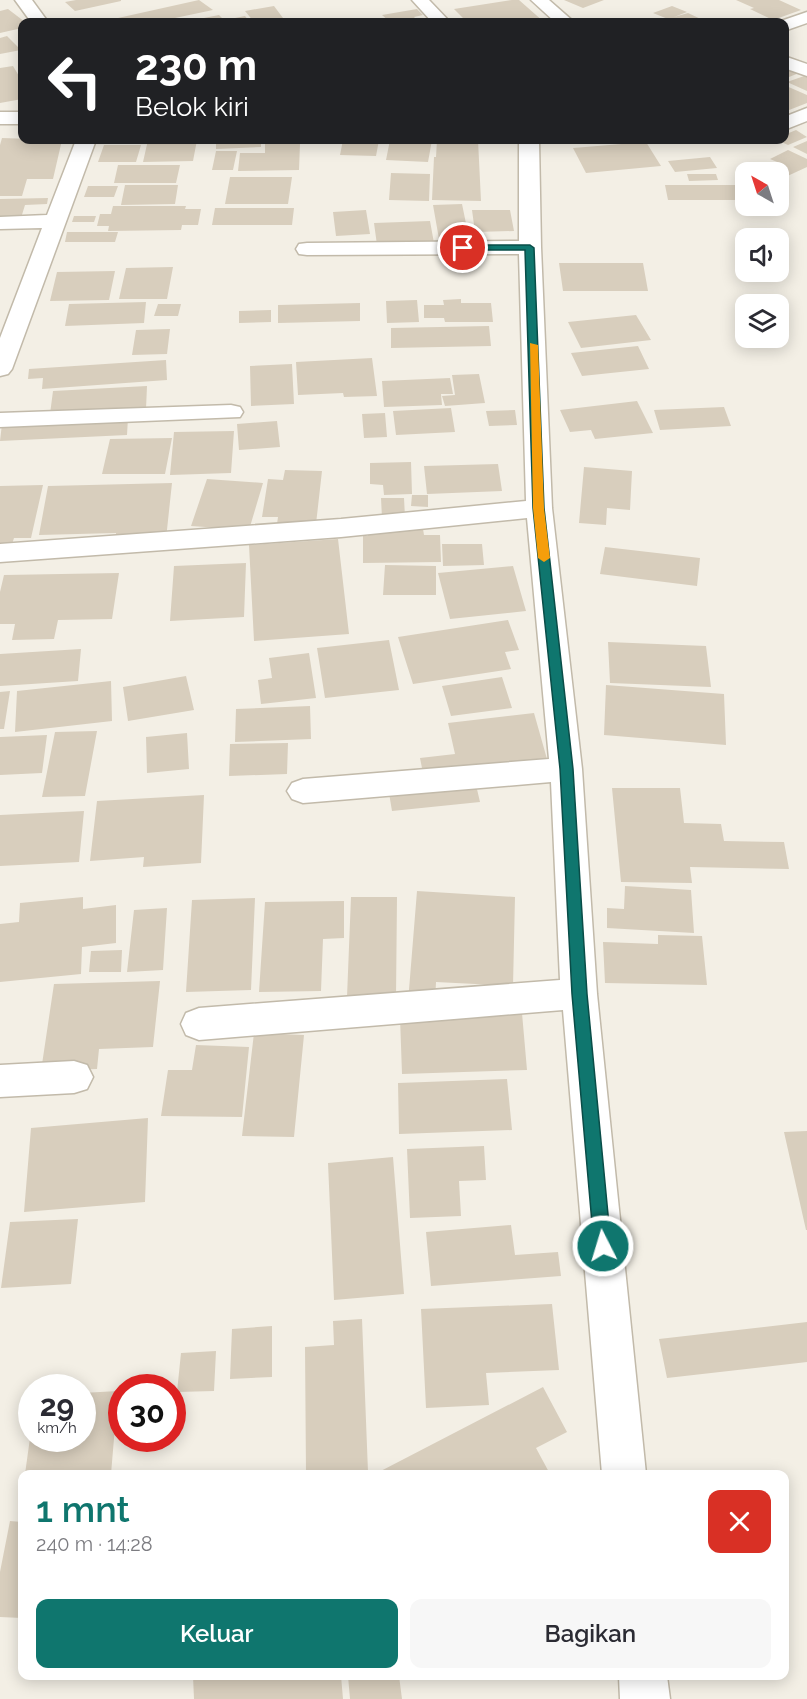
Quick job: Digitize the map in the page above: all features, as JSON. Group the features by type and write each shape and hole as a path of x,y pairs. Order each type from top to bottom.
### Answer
{"street":[{"path":"23,0 36,18"},
{"path":"421,0 437,18"},
{"path":"539,0 560,18"},
{"path":"789,24 807,17"},
{"path":"789,63 807,71"},
{"path":"789,122 807,114"},
{"path":"0,118 18,118"},
{"path":"0,369 84,144"},
{"path":"529,144 538,508 566,769 579,994 624,1470"},
{"path":"0,223 54,221"},
{"path":"307,249 530,248"},
{"path":"0,420 231,412"},
{"path":"0,553 341,528 538,508"},
{"path":"303,791 566,769"},
{"path":"199,1024 579,994"},
{"path":"0,1081 74,1077"},
{"path":"643,1680 645,1699"}],"building":[{"path":"76,0 121,1 75,11 65,2"},
{"path":"199,0 213,10 175,18 118,18"},
{"path":"519,0 539,18 463,18 454,9"},
{"path":"564,0 604,0 583,8"},
{"path":"736,0 779,0 801,10 779,18 769,18 750,9 754,8"},
{"path":"274,6 283,18 251,18 245,11"},
{"path":"672,6 687,12 674,17 688,13 699,18 666,18 653,13"},
{"path":"8,9 20,18 18,29 0,33 0,11"},
{"path":"417,9 423,15 415,18 385,18 382,15"},
{"path":"219,15 222,18 204,18"},
{"path":"7,36 18,47 18,51 0,54 0,38"},
{"path":"13,66 18,74 18,100 0,103 0,68"},
{"path":"789,69 799,73 789,77"},
{"path":"807,75 807,91 789,83"},
{"path":"789,87 807,95 807,103 789,110"},
{"path":"796,130 807,137 788,145 786,144 789,144 789,133"},
{"path":"2,138 18,139 18,144 61,144 53,179 27,179 22,196 0,196"},
{"path":"807,141 807,154 793,147"},
{"path":"147,144 196,144 193,161 143,162"},
{"path":"216,144 261,144 261,147 216,149"},
{"path":"265,144 300,144 299,170 238,171 240,153 265,153"},
{"path":"342,144 378,144 376,156 340,155"},
{"path":"389,144 431,144 428,162 386,160"},
{"path":"437,144 478,144 481,201 432,200 434,157 436,157"},
{"path":"647,144 661,166 586,173 573,148"},
{"path":"104,145 141,145 136,162 98,162"},
{"path":"788,150 807,159 807,167 789,175 789,162 777,162 770,159"},
{"path":"216,151 237,151 233,170 212,170"},
{"path":"710,157 717,168 675,172 668,161"},
{"path":"118,165 180,165 176,183 114,183"},
{"path":"391,173 430,174 429,201 389,200"},
{"path":"687,174 716,174 718,180 689,181"},
{"path":"230,177 292,177 288,204 225,204"},
{"path":"125,185 178,185 175,204 121,205"},
{"path":"665,185 735,185 735,200 668,200"},
{"path":"88,186 118,186 114,197 84,197"},
{"path":"48,198 47,204 25,205 21,218 0,218 0,199"},
{"path":"462,204 469,238 439,239 433,205"},
{"path":"113,206 186,206 185,209 201,209 198,225 182,225 181,230 108,231 109,226 97,226 100,214 111,214"},
{"path":"215,208 294,208 292,225 212,225"},
{"path":"366,210 370,234 336,236 333,212"},
{"path":"472,210 510,210 514,231 475,232"},
{"path":"74,216 96,216 94,222 72,222"},
{"path":"430,221 434,243 377,245 374,223"},
{"path":"67,232 118,232 115,242 65,242"},
{"path":"559,263 643,263 648,291 563,291"},
{"path":"173,267 167,299 119,299 126,268"},
{"path":"115,271 109,300 50,301 57,272"},
{"path":"461,299 461,303 491,303 493,322 445,322 444,318 424,318 424,305 444,305 443,300"},
{"path":"417,300 419,322 387,323 386,301"},
{"path":"146,302 144,323 65,326 69,304"},
{"path":"360,303 360,321 278,323 278,305"},
{"path":"158,304 181,304 178,316 154,316"},
{"path":"271,310 271,322 239,323 239,311"},
{"path":"636,315 651,340 581,348 568,322"},
{"path":"489,326 491,346 391,348 391,328"},
{"path":"170,329 167,354 132,355 136,330"},
{"path":"638,346 649,369 582,376 571,353"},
{"path":"372,358 377,396 344,397 343,393 298,395 296,362"},
{"path":"166,360 167,380 42,389 43,378 28,379 29,369"},
{"path":"292,364 294,404 251,406 250,366"},
{"path":"479,374 485,403 445,406 442,396 455,395 452,375"},
{"path":"450,378 453,394 441,394 442,405 384,407 382,381"},
{"path":"147,386 146,409 50,414 53,391"},
{"path":"637,401 653,433 595,439 591,430 570,432 560,410"},
{"path":"724,407 731,426 660,430 654,410"},
{"path":"451,408 455,432 396,435 393,411"},
{"path":"515,410 517,425 489,426 486,411"},
{"path":"385,413 387,437 364,438 362,414"},
{"path":"128,418 127,435 0,441 2,424"},
{"path":"277,421 280,447 239,450 237,424"},
{"path":"234,431 231,473 170,475 174,432"},
{"path":"172,438 165,474 102,474 110,439"},
{"path":"411,462 412,494 384,495 383,485 370,484 370,463"},
{"path":"498,464 502,491 427,494 424,466"},
{"path":"584,467 632,471 630,510 607,508 606,525 579,523"},
{"path":"285,470 322,471 316,524 277,524 278,517 262,517 268,479 283,480"},
{"path":"207,479 263,483 249,530 191,526"},
{"path":"172,483 166,539 116,540 116,533 39,535 48,486"},
{"path":"43,485 31,538 14,538 12,544 0,545 0,486"},
{"path":"412,495 428,495 428,507 411,506"},
{"path":"381,498 404,498 405,517 382,518"},
{"path":"423,529 424,535 440,535 441,562 363,563 363,536 368,536 368,530"},
{"path":"338,539 349,634 254,641 249,545"},
{"path":"442,544 482,544 484,565 443,566"},
{"path":"605,547 700,558 697,586 600,574"},
{"path":"246,563 244,617 170,621 174,566"},
{"path":"385,565 436,566 436,595 383,595"},
{"path":"513,566 526,611 450,619 438,573"},
{"path":"119,573 112,619 58,620 54,639 12,640 15,624 0,624 0,592 4,575"},
{"path":"508,620 519,650 505,652 511,669 413,684 398,637"},
{"path":"389,640 399,690 325,698 317,648"},
{"path":"608,642 706,646 711,687 610,683"},
{"path":"81,649 78,681 0,686 0,654"},
{"path":"309,653 316,698 261,704 258,680 272,678 269,658"},
{"path":"186,676 194,710 128,721 123,687"},
{"path":"502,677 512,708 451,716 442,686"},
{"path":"111,681 112,721 15,732 17,691"},
{"path":"606,685 724,694 726,745 604,735"},
{"path":"10,691 4,729 0,729 0,692"},
{"path":"310,706 311,739 235,742 236,709"},
{"path":"534,713 547,759 423,773 420,758 455,754 448,723"},
{"path":"97,731 85,796 42,797 55,732"},
{"path":"187,733 189,769 147,773 146,737"},
{"path":"47,735 42,773 0,775 0,737"},
{"path":"288,743 287,774 229,776 230,744"},
{"path":"476,785 480,802 392,811 389,793"},
{"path":"612,788 680,788 684,823 721,824 724,841 784,842 789,869 690,867 692,883 621,882"},
{"path":"204,795 201,863 143,867 144,857 90,861 97,801"},
{"path":"84,811 79,862 0,866 0,815"},
{"path":"625,886 691,890 694,933 607,928 607,908 624,909"},
{"path":"417,891 515,897 513,986 436,982 435,1003 408,1002"},
{"path":"83,897 83,909 116,905 116,943 82,947 81,974 0,982 0,924 19,922 20,903"},
{"path":"351,897 397,897 396,997 347,997"},
{"path":"255,898 251,990 186,992 192,900"},
{"path":"344,901 344,938 323,939 321,991 259,992 265,902"},
{"path":"167,908 163,970 127,972 134,910"},
{"path":"658,935 702,936 707,985 605,983 603,942 658,944"},
{"path":"122,950 121,972 89,972 91,951"},
{"path":"160,981 153,1047 99,1049 97,1069 41,1071 54,984"},
{"path":"522,1013 527,1070 402,1074 400,1017"},
{"path":"254,1033 304,1035 294,1137 242,1136"},
{"path":"196,1045 249,1047 242,1117 161,1116 168,1070 192,1070"},
{"path":"507,1079 512,1130 399,1134 398,1083"},
{"path":"148,1118 145,1202 24,1212 31,1128"},
{"path":"807,1131 807,1230 806,1230 784,1132"},
{"path":"484,1146 486,1180 459,1181 461,1216 410,1218 407,1149"},
{"path":"393,1157 404,1294 334,1300 328,1163"},
{"path":"78,1219 71,1284 1,1288 10,1222"},
{"path":"511,1225 515,1255 558,1252 561,1276 431,1286 426,1232"},
{"path":"552,1304 559,1370 486,1373 489,1405 426,1408 421,1309"},
{"path":"362,1319 368,1470 306,1470 305,1347 334,1345 333,1321"},
{"path":"807,1322 807,1362 667,1378 659,1339"},
{"path":"272,1326 272,1377 230,1379 232,1329"},
{"path":"216,1351 214,1391 186,1392 186,1374 179,1374 181,1353"},
{"path":"543,1387 567,1432 536,1448 548,1470 383,1470"},
{"path":"96,1392 108,1392 108,1452 113,1452 111,1470 26,1470 28,1452 96,1452"},
{"path":"10,1521 18,1522 18,1618 0,1617 0,1572"},
{"path":"193,1680 341,1680 343,1699 194,1699"},
{"path":"348,1680 400,1680 402,1699 350,1699"}],"slow traffic":[{"path":"533,345 538,508 544,558"}],"route":[{"path":"463,248 530,248 538,508 566,769 579,994 603,1246"}]}
